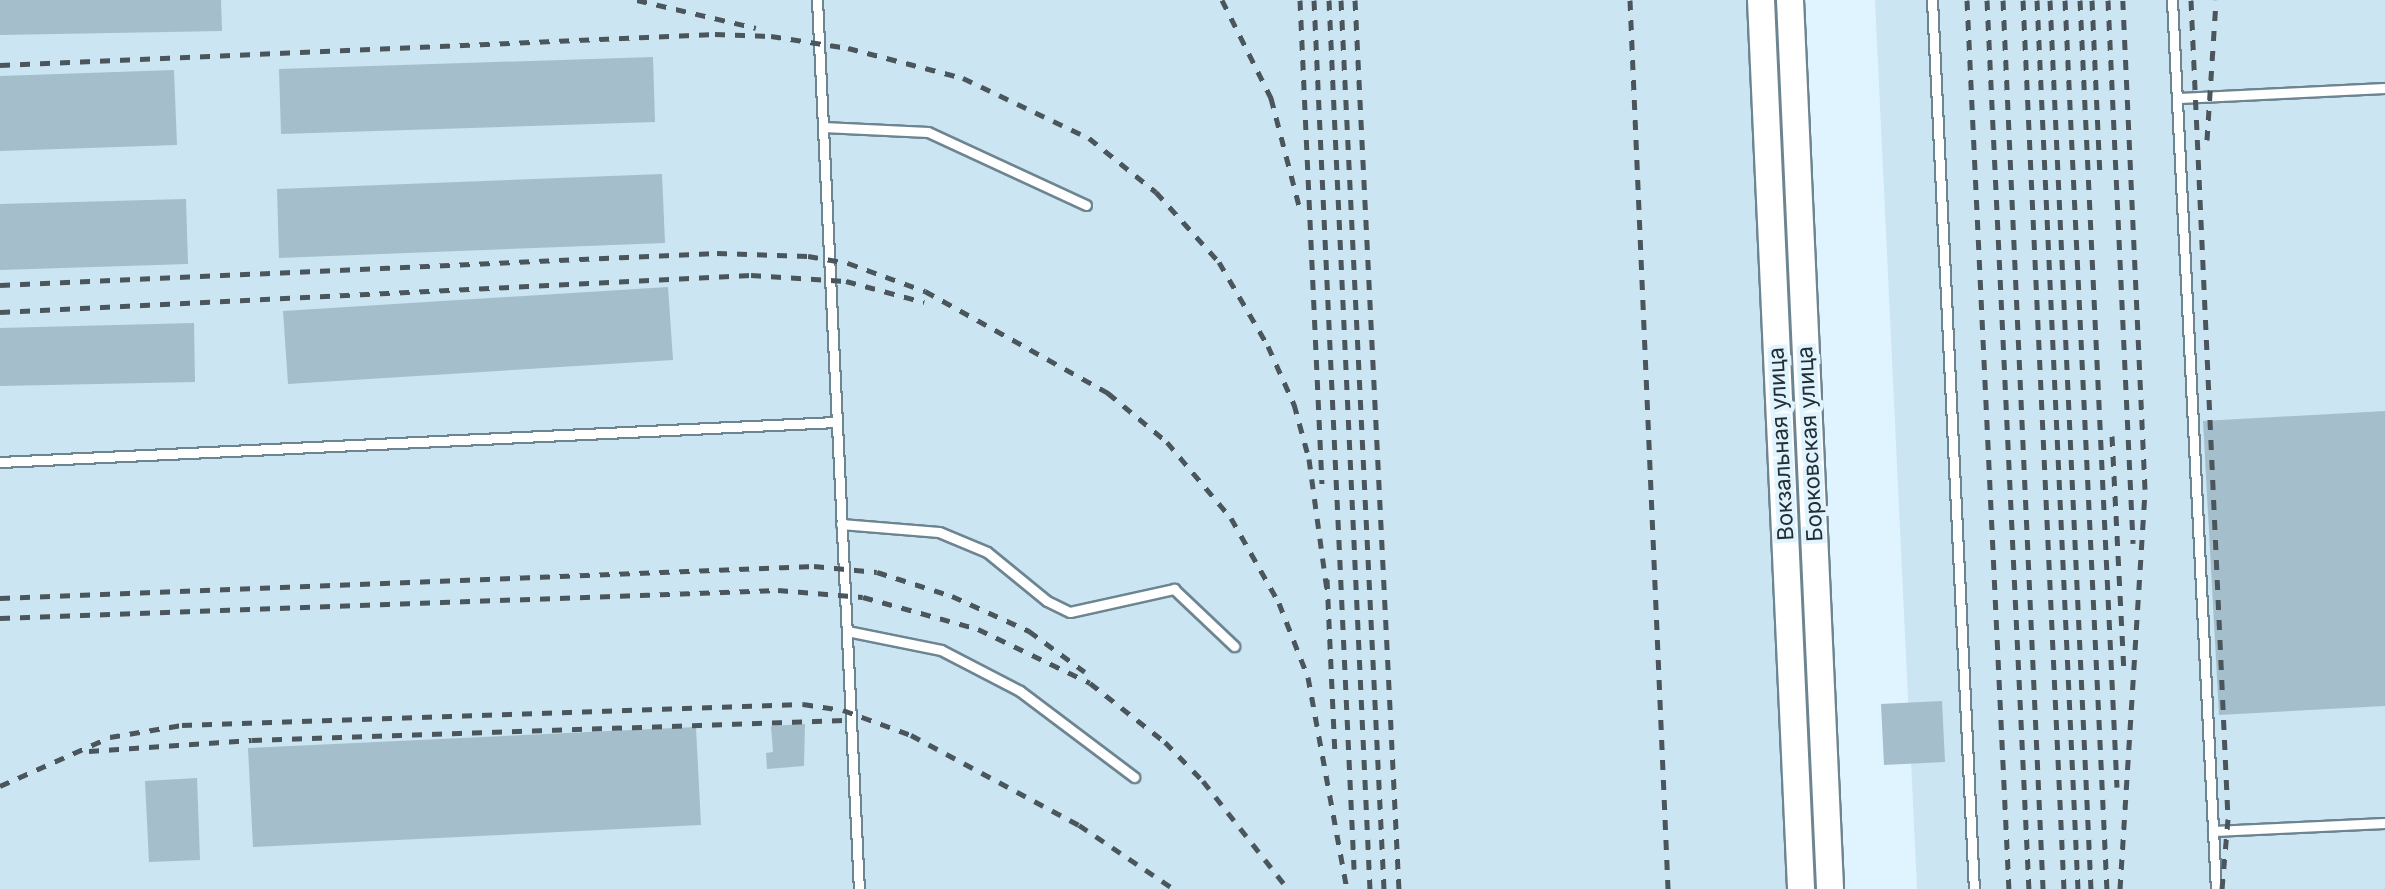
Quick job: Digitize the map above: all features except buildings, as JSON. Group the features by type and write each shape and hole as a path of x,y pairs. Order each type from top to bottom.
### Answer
{"main road":[{"name":"Вокзальная улица","path":"1761,0 1801,889"},
{"name":"Борковская улица","path":"1790,0 1830,889"}],"lane":[{"path":"817,0 859,889"},
{"path":"1932,0 1974,889"},
{"path":"2172,0 2216,889"},
{"path":"2179,98 2385,88"},
{"path":"823,127 928,132 1086,205"},
{"path":"0,462 837,422"},
{"path":"841,524 939,532 987,552 1047,601 1070,612 1174,589 1234,646"},
{"path":"847,631 941,650 1020,691 1134,777"},
{"path":"2213,831 2385,823"}],"shaded area":[{"path":"0,0 1755,0 1794,889 0,889"},
{"path":"1875,0 2385,0 2385,889 1917,889"}],"railway":[{"path":"637,0 756,28"},
{"path":"1222,0 1271,98 1300,209"},
{"path":"1300,0 1322,483"},
{"path":"1314,0 1354,869"},
{"path":"1329,0 1370,889"},
{"path":"1341,0 1384,889"},
{"path":"1355,0 1399,889"},
{"path":"1630,0 1668,889"},
{"path":"1967,0 2009,889"},
{"path":"1987,0 2029,889"},
{"path":"2003,0 2043,889"},
{"path":"2023,0 2064,889"},
{"path":"2037,0 2078,889"},
{"path":"2050,0 2091,889"},
{"path":"2065,0 2107,889"},
{"path":"2080,0 2117,787"},
{"path":"2092,0 2100,176"},
{"path":"2108,0 2133,543"},
{"path":"2120,889 2145,489 2123,0"},
{"path":"2191,0 2228,819 2222,889"},
{"path":"2207,140 2216,0"},
{"path":"0,65 715,34 771,36 848,48 963,78 1089,138 1156,192 1219,262 1268,346 1294,404 1309,459 1327,591"},
{"path":"0,285 717,253 808,256 848,263 925,291 1108,393 1167,442 1231,518 1279,603 1308,677 1347,889"},
{"path":"0,312 751,275 846,281 924,302"},
{"path":"2112,436 2124,671"},
{"path":"0,598 814,566 877,572 952,596 1029,631 1085,672"},
{"path":"1327,579 1335,755"},
{"path":"0,618 778,590 863,597 978,629 1090,683 1165,742 1203,781 1288,889"},
{"path":"0,786 110,737 182,725 803,704 843,710 911,735 1079,825 1174,889"},
{"path":"89,751 252,740 845,720"}]}
